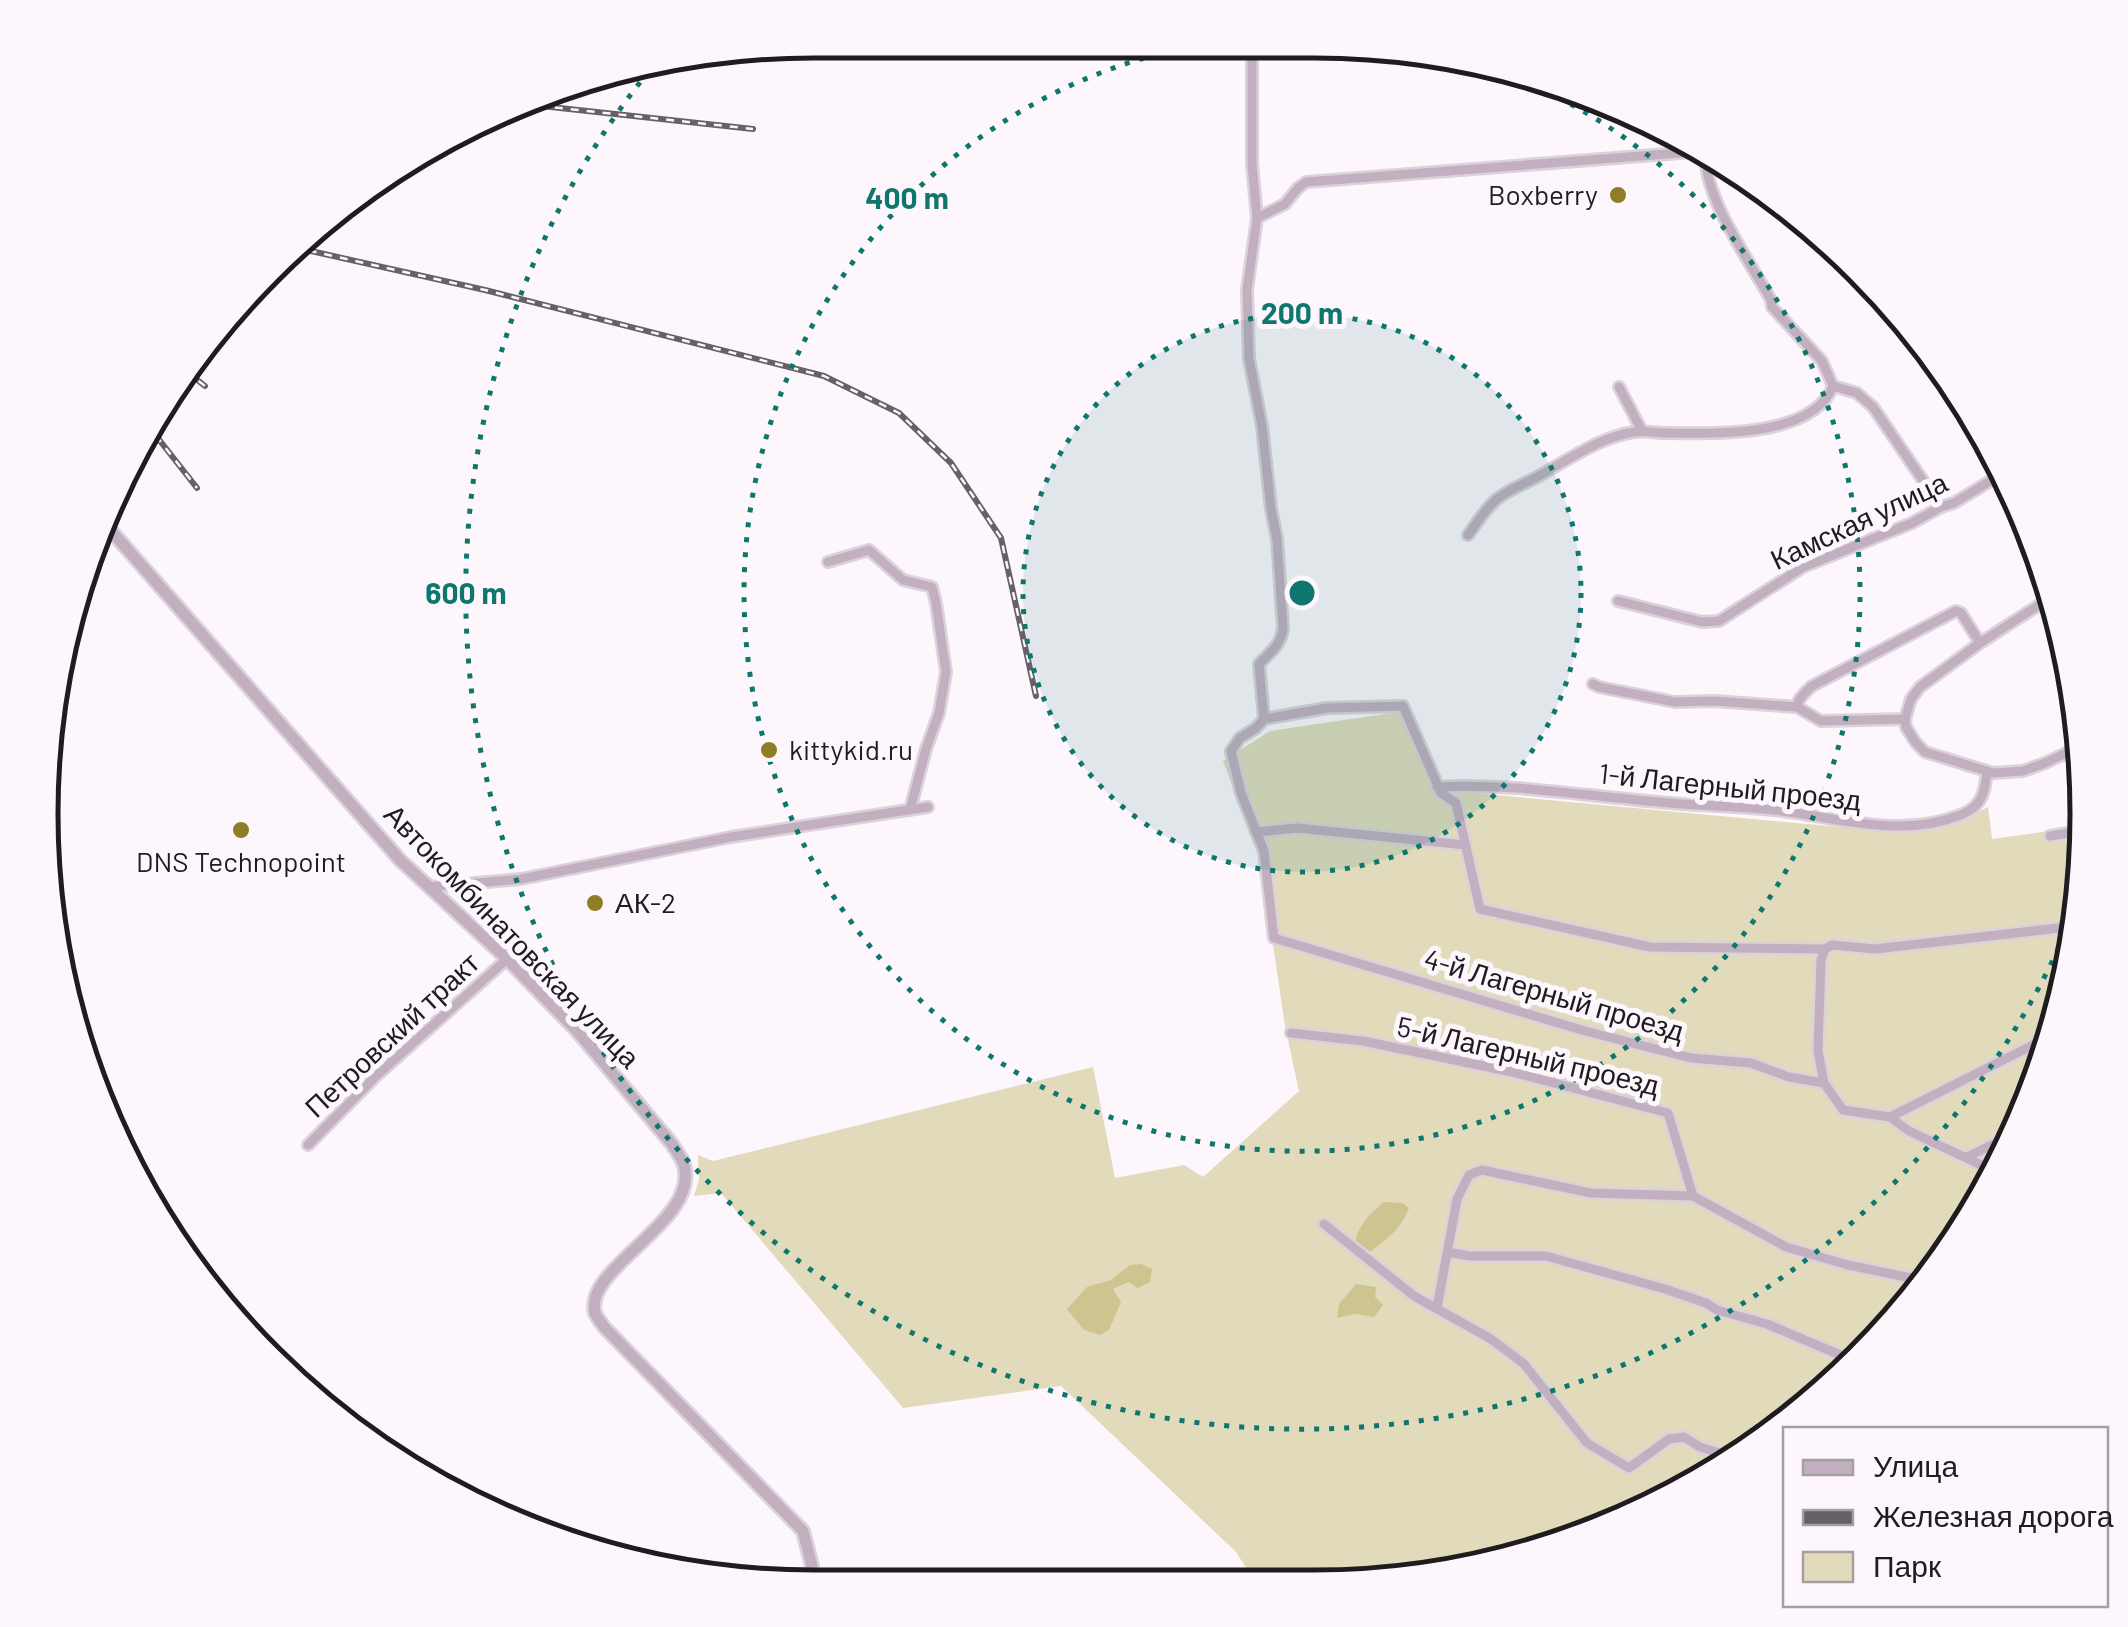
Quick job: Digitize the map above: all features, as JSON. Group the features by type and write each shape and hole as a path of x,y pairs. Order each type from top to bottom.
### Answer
{"street":[{"path":"1252,58 1252,164 1257,218 1247,290 1249,359 1277,539 1283,627 1278,644 1259,664 1264,719"},
{"path":"1257,218 1285,204 1306,182 1682,153"},
{"path":"1468,535 1498,499 1604,440 1642,431 1730,432 1774,427 1818,407 1831,392 1833,386 1822,362 1772,308 1712,194 1705,166"},
{"path":"1833,386 1856,393 1873,408 1942,507"},
{"path":"1620,387 1642,431"},
{"name":"Камская улица","path":"1618,601 1702,622 1719,621 1802,567 1912,523 1993,479"},
{"name":"Автокомбинатовская улица","path":"112,532 400,860 577,1032 672,1144 683,1162 686,1178 679,1200 606,1279 597,1297 595,1313 604,1327 803,1530 811,1570"},
{"path":"828,562 869,550 902,580 932,587 946,672 939,713 910,810"},
{"path":"2041,604 1920,687 1911,698 1906,726 1925,752 1987,771 2023,771 2068,753"},
{"path":"1797,708 1812,686 1956,611 1980,643"},
{"path":"1594,684 1675,702 1797,708 1821,722 1905,719"},
{"path":"1466,846 1297,828 1256,832 1231,751 1240,738 1264,719 1327,708 1403,706 1440,793 1456,803 1466,846 1480,909 1650,947 1875,949 2061,928"},
{"name":"1-й Лагерный проезд","path":"1438,786 1516,786 1774,810 1888,828 1942,821 1967,812 1985,794 1987,771"},
{"path":"430,887 521,879 731,837 928,807"},
{"name":"4-й Лагерный проезд","path":"1256,832 1264,852 1274,938 1585,1031 1691,1058 1751,1063 1789,1077 1824,1083"},
{"path":"2050,836 2070,833"},
{"path":"1829,947 1821,960 1818,1051 1824,1083 1843,1110 1890,1117 1909,1131 1984,1165"},
{"name":"Петровский тракт","path":"308,1145 373,1080 506,960"},
{"name":"5-й Лагерный проезд","path":"1292,1032 1363,1041 1512,1072 1668,1112 1693,1196"},
{"path":"1890,1117 2034,1045"},
{"path":"1968,1157 1995,1144"},
{"path":"1437,1308 1457,1199 1469,1176 1482,1170 1591,1193 1693,1196 1786,1247 1848,1266 1911,1278"},
{"path":"1324,1224 1414,1296 1491,1339 1524,1364 1587,1442 1628,1468 1669,1439 1684,1436 1718,1452"},
{"path":"1448,1252 1468,1256 1546,1256 1706,1303 1841,1355"}],"green space":[{"path":"1412,710 1431,789 1893,832 1958,823 1988,807 1992,839 2070,828 2064,912 2045,1009 1993,1148 1943,1234 1883,1312 1813,1382 1735,1442 1649,1492 1558,1529 1462,1555 1364,1568 1248,1570 1236,1552 1061,1386 903,1408 721,1193 694,1196 699,1180 698,1155 713,1161 1093,1067 1115,1178 1184,1165 1203,1177 1299,1091 1285,1026 1260,856 1223,761 1270,731"}],"shaded area":[{"path":"1384,1202 1403,1203 1409,1208 1398,1228 1370,1252 1355,1245 1356,1238 1365,1221"},
{"path":"1130,1265 1152,1269 1150,1282 1138,1288 1128,1282 1113,1289 1121,1302 1109,1330 1100,1335 1084,1330 1067,1309 1087,1287 1111,1280"},
{"path":"1356,1284 1376,1287 1375,1297 1383,1305 1374,1317 1355,1314 1337,1318 1339,1304"}],"railway":[{"path":"547,107 753,129"},
{"path":"309,251 485,290 824,376 899,413 951,463 1001,538 1036,696"},
{"path":"196,379 205,386"},
{"path":"158,438 197,488"}],"place":[{"name":"Boxberry","path":"1618,195"},
{"name":"kittykid.ru","path":"769,750"},
{"name":"DNS Technopoint","path":"241,830"},
{"name":"АК-2","path":"595,903"}]}
